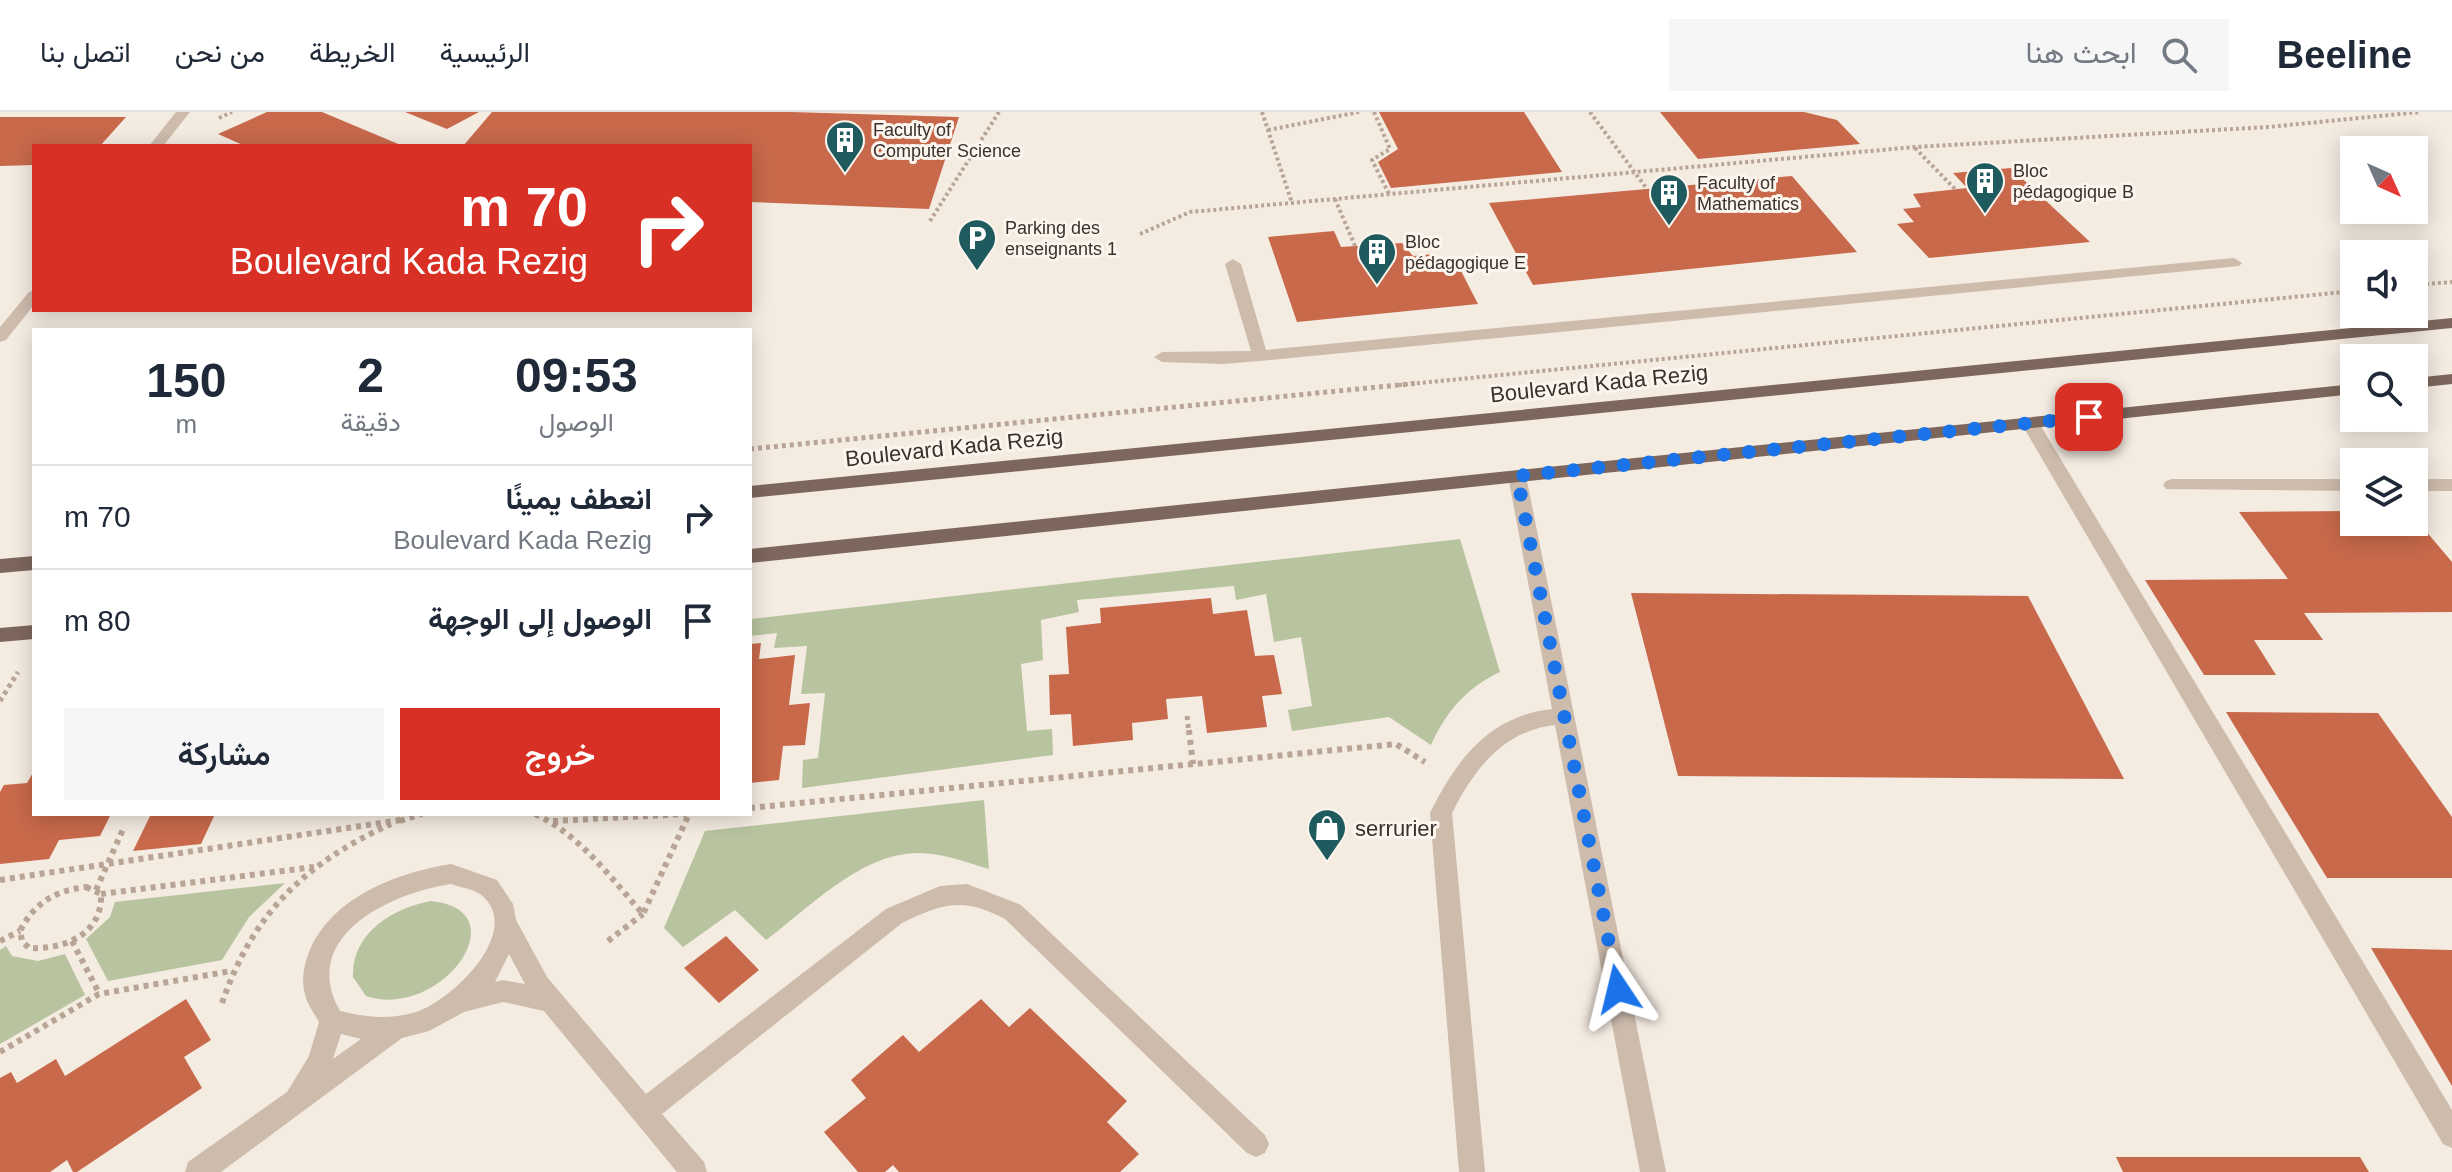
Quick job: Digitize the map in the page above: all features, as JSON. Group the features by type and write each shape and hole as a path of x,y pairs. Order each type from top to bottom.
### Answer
{"main road":[{"name":"Boulevard Kada Rezig","path":"752,492 2452,323"},
{"path":"2428,382 2452,379"},
{"path":"752,556 2340,390"},
{"path":"0,566 32,563"},
{"path":"0,635 32,632"}],"street":[{"path":"158,144 183,112"},
{"path":"1162,357 1223,359 1260,356 2234,263"},
{"path":"1233,264 1260,356"},
{"path":"0,337 32,297"},
{"path":"2030,423 2452,1135"},
{"path":"1517,476 1653,1172"},
{"path":"2172,485 2340,485"},
{"path":"2428,485 2452,485"},
{"path":"1472,1172 1441,813 1456,781 1481,754 1521,723 1566,715"},
{"path":"555,1003 540,996 503,991 462,1001 417,1025 370,1034 332,1021 315,993 315,974 320,955 346,918 386,890 430,875 470,876 498,894 507,926 525,966 694,1172"},
{"path":"643,1113 894,916 933,896 962,893 984,895 1013,912 1256,1144"},
{"path":"462,1001 494,964 507,926"},
{"path":"292,1107 320,1061 332,1021"},
{"path":"198,1172 292,1107 393,1031"}],"path":[{"path":"930,221 999,112"},
{"path":"1262,112 1292,203"},
{"path":"1268,130 1359,112"},
{"path":"1374,112 1390,149 1372,160 1389,194"},
{"path":"1590,112 1647,189"},
{"path":"1140,234 1190,212 1915,147 2268,127 2420,112"},
{"path":"1915,147 1955,189"},
{"path":"1335,199 1355,246"},
{"path":"752,449 2340,292"},
{"path":"1187,716 1193,764"},
{"path":"752,808 1396,744 1456,781"},
{"path":"222,1003 231,971 247,938 271,907 315,867 365,835 415,816"},
{"path":"539,816 559,825 579,843 643,914"},
{"path":"548,821 647,816"},
{"path":"608,941 643,914 685,816"},
{"path":"0,880 401,820"},
{"path":"20,931 22,941 29,948 56,948 72,941 99,917 103,904 98,892 124,827"},
{"path":"0,941 20,931 32,909 60,892 86,887 98,892 315,867"},
{"path":"72,941 99,994"},
{"path":"0,1052 99,994 231,971"}],"green space":[{"path":"1460,539 1500,672 1458,702 1431,745 1389,717 1292,731 1288,710 1312,706 1301,637 1274,642 1266,594 1236,600 1234,586 1077,600 1079,612 1041,620 1043,660 1021,664 1027,731 1052,729 1053,755 802,788 803,760 818,758 825,693 801,694 807,646 774,648 777,633 752,636 752,619"},
{"path":"984,800 989,869 933,854 894,856 874,863 836,885 766,940 735,910 683,947 664,928 705,831"},
{"path":"285,883 249,917 222,960 108,981 86,939 110,917 115,902"},
{"path":"431,901 457,909 469,923 470,942 460,961 443,979 420,993 394,999 366,996 353,977 354,962 367,936 389,917"},
{"path":"6,946 12,956 38,961 65,954 85,995 0,1044 0,950"}],"building":[{"path":"267,112 322,112 398,144 240,144 218,134"},
{"path":"405,112 479,112 447,129"},
{"name":"Faculty of Computer Science","path":"492,112 791,112 959,117 929,209 752,202 752,144 465,144"},
{"path":"1379,112 1524,112 1562,172 1391,188 1378,162 1398,149"},
{"path":"1660,112 1804,112 1837,120 1860,144 1698,159"},
{"path":"0,117 126,117 102,144 32,144 32,165 0,166"},
{"name":"Bloc pédagogique B","path":"2011,168 2090,242 1929,258 1897,224 1914,222 1903,209 1921,207 1913,194 1967,188 1953,173"},
{"name":"Faculty of Mathematics","path":"1792,176 1857,252 1533,285 1489,203"},
{"name":"Bloc pédagogique E","path":"1334,231 1341,247 1402,243 1413,256 1433,254 1440,269 1459,267 1478,304 1297,322 1268,237"},
{"path":"2340,511 2340,536 2428,536 2428,534 2452,562 2452,612 2304,613 2323,640 2254,640 2276,675 2204,675 2145,580 2288,579 2239,512"},
{"path":"1631,593 2028,596 2124,779 1678,776"},
{"path":"1211,598 1213,614 1247,610 1255,656 1274,655 1282,694 1262,696 1267,727 1207,733 1202,696 1166,699 1168,719 1132,723 1133,740 1073,746 1071,714 1050,715 1049,675 1069,674 1066,627 1101,623 1100,608"},
{"path":"761,643 759,659 795,655 789,705 810,703 805,745 783,746 779,780 752,783 752,644"},
{"path":"2226,712 2378,713 2452,817 2452,878 2327,878"},
{"path":"32,774 32,816 110,816 100,836 59,840 49,859 0,864 0,792 4,785 27,783"},
{"path":"150,816 214,816 201,844 133,851"},
{"path":"726,936 759,970 719,1003 684,968"},
{"path":"2371,948 2452,950 2452,1086"},
{"path":"186,999 211,1040 184,1057 202,1088 77,1172 73,1172 67,1160 50,1172 0,1172 0,1078 11,1072 17,1083 56,1059 65,1076"},
{"path":"981,999 1009,1027 1030,1008 1127,1101 1107,1122 1139,1154 1120,1172 899,1172 893,1165 885,1172 858,1172 824,1132 866,1098 851,1080 903,1035 919,1052"},
{"path":"2116,1157 2360,1157 2369,1172 2123,1172"}],"place":[{"name":"Faculty of Computer Science","path":"845,174"},
{"name":"Bloc pédagogique B","path":"1985,215"},
{"name":"Faculty of Mathematics","path":"1669,227"},
{"name":"Parking des enseignants 1","path":"977,272"},
{"name":"Bloc pédagogique E","path":"1377,286"},
{"name":"serrurier","path":"1327,862"}],"route":[{"path":"1618,989 1517,476 2089,417"}]}
